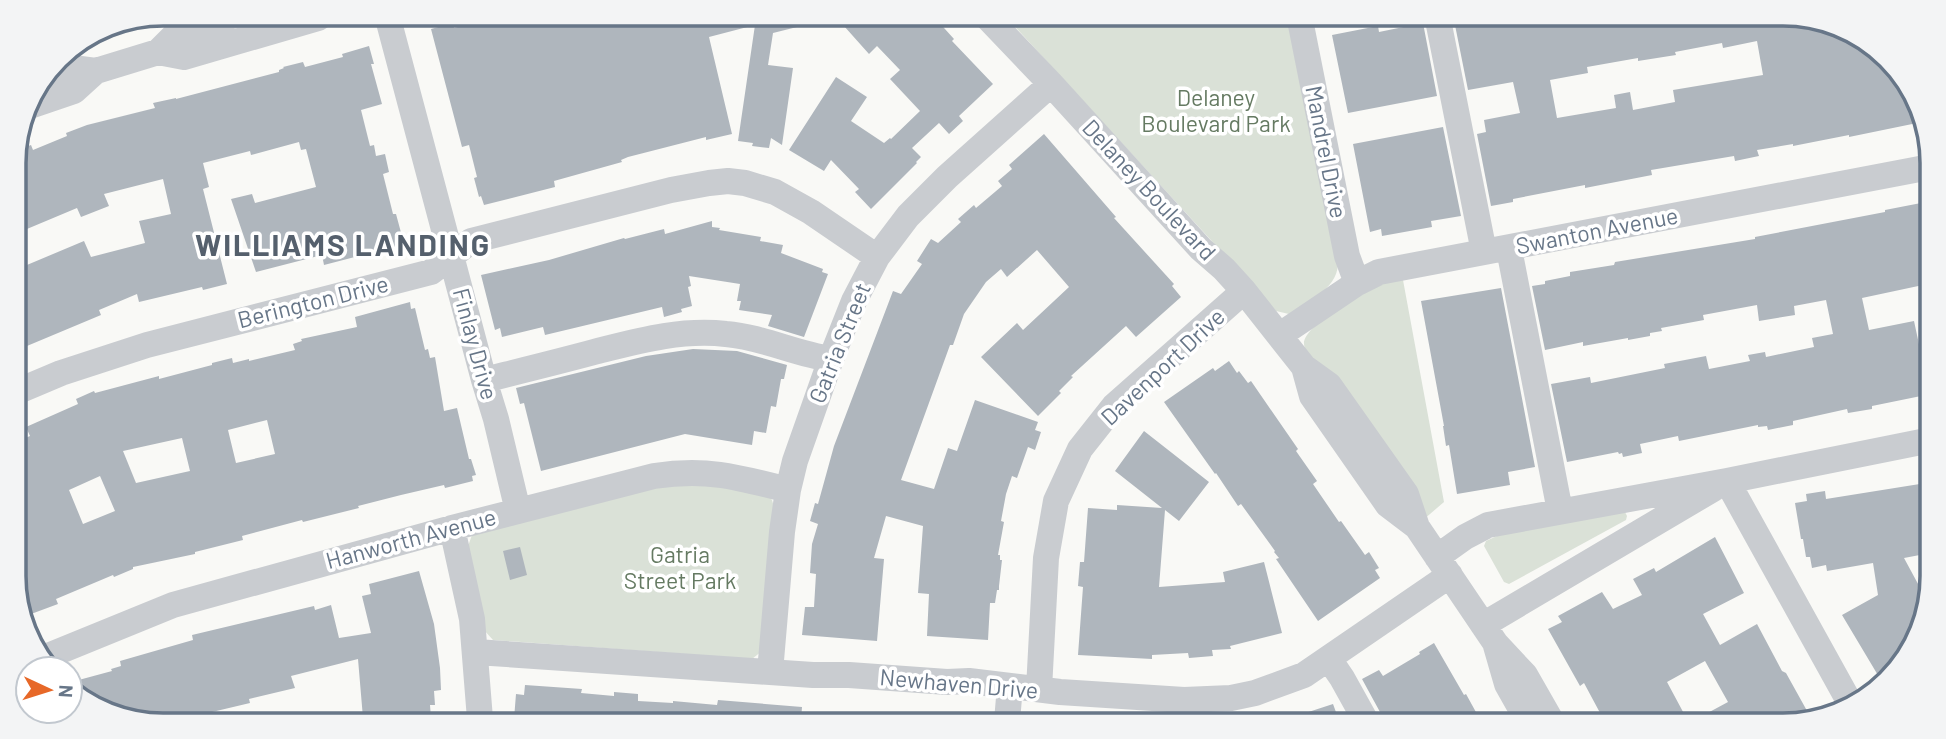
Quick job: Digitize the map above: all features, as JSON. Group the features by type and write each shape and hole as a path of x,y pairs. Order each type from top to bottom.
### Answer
{"street":[{"name":"Delaney Boulevard","path":"996,26 1201,249 1244,290 1304,367 1312,396 1388,505 1416,527 1489,635 1525,675 1546,712"},
{"name":"Mandrel Drive","path":"1301,26 1347,256 1357,283"},
{"path":"1440,26 1560,511"},
{"path":"158,52 177,33 196,27"},
{"path":"65,67 96,71 158,52 184,57 287,27"},
{"name":"Finlay Drive","path":"390,27 519,511"},
{"path":"40,102 74,91 96,71"},
{"name":"Gatria Street","path":"770,672 788,490 795,461 854,301 877,257 918,206 1051,84"},
{"name":"Swanton Avenue","path":"1280,335 1357,283 1379,272 1920,169"},
{"name":"Berington Drive","path":"26,389 74,369 147,345 431,272 471,241 689,186 729,181 761,187 811,212 877,257"},
{"name":"Davenport Drive","path":"1039,690 1048,546 1056,500 1080,449 1114,406 1244,290"},
{"path":"484,380 649,338 689,332 744,336 807,356 831,359"},
{"name":"Newhaven Drive","path":"476,652 770,672 969,681 1039,690 1184,700 1231,698 1255,693 1304,675 1329,659 1444,566 1465,537 1488,524 1727,481 1920,442"},
{"name":"Hanworth Avenue","path":"51,655 173,605 452,528 654,476 708,472 788,490"},
{"path":"1489,635 1651,526 1727,481 1846,696"},
{"path":"1638,496 1651,526"},
{"path":"452,528 468,593 476,652 480,713"},
{"name":"Delaney Boulevard","path":"1489,635 1507,684 1522,712"},
{"path":"1329,659 1361,712"},
{"path":"1008,712 1010,686"}],"green space":[{"name":"Delaney Boulevard Park","path":"1015,26 1293,26 1338,265 1332,282 1319,294 1289,314 1276,311"},
{"path":"1403,280 1444,502 1423,520 1322,371 1308,355 1304,344 1306,336 1323,318 1349,300 1381,284"},
{"name":"Gatria Street Park","path":"681,480 768,495 772,500 774,507 762,651 752,659 493,640 484,630 467,549 472,535"},
{"path":"1625,512 1626,520 1509,584 1504,582 1484,546 1486,541 1499,535"}],"building":[{"path":"1377,26 1379,32 1424,26 1437,96 1348,113 1332,35"},
{"path":"1455,26 1800,27 1835,37 1880,66 1901,95 1913,124 1849,137 1757,150 1759,156 1735,161 1734,156 1651,170 1652,175 1585,188 1585,185 1491,206 1477,134 1486,132 1484,120 1520,113 1513,82 1468,90","holes":["1757,41 1763,75 1673,90 1675,102 1633,110 1630,92 1614,95 1616,108 1557,118 1550,80 1588,73 1587,67 1638,58 1638,61 1676,55 1675,52 1722,43 1723,48"]},
{"path":"749,27 709,37 732,134 706,140 706,137 628,157 621,160 622,162 554,181 555,187 484,205 474,178 477,177 469,145 462,147 431,29"},
{"path":"755,27 799,27 773,33 768,65 793,68 782,145 771,138 769,148 738,141"},
{"path":"845,27 943,27 954,39 952,41 993,84 959,116 963,121 949,134 939,123 912,148 921,157 917,163 871,209 855,192 859,189 831,160 824,171 789,150 836,77 867,97 851,121 884,143 920,111 890,79 900,70 877,46 869,54"},
{"path":"369,46 382,104 361,110 370,146 374,145 376,156 385,154 389,172 383,174 403,240 400,240 401,245 324,265 322,255 256,272 231,199 252,194 255,203 316,187 306,149 301,150 299,142 251,155 250,151 203,163 209,187 203,189 227,284 139,302 137,294 99,310 101,315 27,346 27,265 84,241 91,257 145,243 139,221 171,214 163,179 104,194 109,206 81,217 77,208 27,229 27,146 31,145 33,150 87,125 155,108 153,103 279,72 283,67 303,62 305,67 343,57 342,54"},
{"path":"1443,127 1461,216 1431,221 1432,227 1382,236 1381,229 1370,232 1353,144"},
{"path":"1044,134 1116,217 1114,218 1174,284 1172,286 1181,297 1136,337 1126,326 1071,376 1073,377 1059,391 1061,393 1038,416 981,357 1017,323 1023,330 1069,287 1037,250 1007,277 1001,269 986,282 964,314 953,345 950,345 901,480 934,489 948,448 957,451 975,400 1038,422 1035,430 1041,432 1035,450 1028,447 1017,478 1012,476 1006,494 998,555 1002,560 999,590 995,603 990,603 988,640 927,636 929,594 918,593 923,526 886,516 874,558 884,559 877,641 802,635 805,607 814,607 816,574 810,573 812,544 818,524 810,521 815,503 818,504 834,446 893,291 901,294 922,264 917,261 931,239 938,243 961,222 958,219 1002,186 998,181 1012,169 1009,165"},
{"path":"1920,203 1920,286 1862,298 1869,330 1914,321 1920,349 1920,396 1872,406 1872,409 1848,413 1847,409 1793,421 1793,425 1768,430 1767,426 1758,425 1679,441 1678,436 1640,444 1642,453 1623,457 1622,453 1618,452 1567,462 1551,384 1590,377 1591,383 1665,368 1664,364 1706,356 1709,369 1750,361 1748,355 1765,352 1766,357 1814,347 1812,338 1833,334 1826,300 1794,306 1795,315 1759,321 1757,305 1703,315 1704,320 1661,328 1662,331 1650,333 1650,336 1583,346 1583,342 1545,350 1532,286 1570,276 1570,272 1614,265 1615,262 1755,239"},
{"path":"712,221 712,227 720,228 719,230 761,237 760,241 783,245 781,253 823,269 822,272 828,274 804,337 768,326 772,315 739,310 741,301 737,301 740,284 689,276 692,306 681,309 682,312 664,317 662,307 545,335 543,327 502,337 500,328 495,330 481,275 549,260 624,238 664,229 665,234"},
{"path":"1501,288 1535,467 1508,472 1510,485 1457,494 1421,301"},
{"path":"410,302 411,309 415,308 425,350 428,349 430,358 435,357 444,411 457,408 469,459 476,475 472,476 473,481 445,488 444,485 303,522 302,520 242,536 243,540 195,554 133,567 56,599 58,604 32,614 26,575 26,438 30,436 26,427 78,404 76,399 94,391 95,393 159,376 159,379 232,358 233,363 249,361 295,350 293,344 302,341 301,339 357,327 355,317","holes":["267,420 275,454 236,463 228,430","182,438 190,471 136,483 123,451","100,476 115,511 83,524 69,490"]},
{"path":"693,349 737,351 787,365 784,379 781,379 776,407 771,406 766,433 754,431 752,445 685,434 541,471 524,403 520,404 516,388 646,356"},
{"path":"1229,361 1248,383 1251,381 1298,449 1296,451 1317,481 1313,484 1339,522 1341,521 1365,555 1369,552 1379,568 1375,570 1380,578 1318,621 1276,559 1279,558 1275,551 1241,504 1238,506 1164,402 1213,368 1215,371"},
{"path":"1144,431 1209,482 1179,521 1165,510 1159,587 1225,582 1223,572 1264,562 1282,633 1230,646 1231,649 1212,650 1213,656 1189,658 1188,653 1152,655 1152,659 1078,655 1083,587 1078,586 1080,562 1084,562 1088,508 1117,510 1117,505 1162,508 1115,471"},
{"path":"1920,484 1920,555 1904,558 1919,586 1919,593 1906,636 1897,652 1878,675 1842,615 1878,595 1873,563 1827,571 1826,565 1812,568 1810,557 1806,557 1795,503 1807,501 1806,494 1825,491 1826,499"},
{"path":"1715,537 1744,593 1703,614 1720,645 1757,624 1807,710 1709,712 1728,702 1705,661 1667,682 1683,712 1600,712 1584,683 1580,686 1548,629 1562,622 1558,616 1602,592 1613,609 1642,595 1633,579 1654,568 1656,572"},
{"path":"520,547 527,575 510,580 503,551"},
{"path":"419,571 434,624 440,668 441,690 434,691 435,705 430,705 431,713 363,713 358,659 291,676 295,688 249,699 250,703 208,713 146,712 103,699 84,688 84,679 112,671 111,669 121,666 120,661 193,640 192,635 314,606 315,610 331,605 339,638 371,633 362,596 371,594 369,584"},
{"path":"1434,643 1476,712 1380,712 1362,679 1379,670 1383,676 1420,654 1419,652"},
{"path":"525,685 582,689 581,693 614,696 614,692 638,694 638,701 717,705 718,700 802,707 802,713 514,713 516,694 524,695"},
{"path":"1333,704 1336,712 1308,712"}],"district":[{"name":"WILLIAMS LANDING","path":"343,246"}]}
